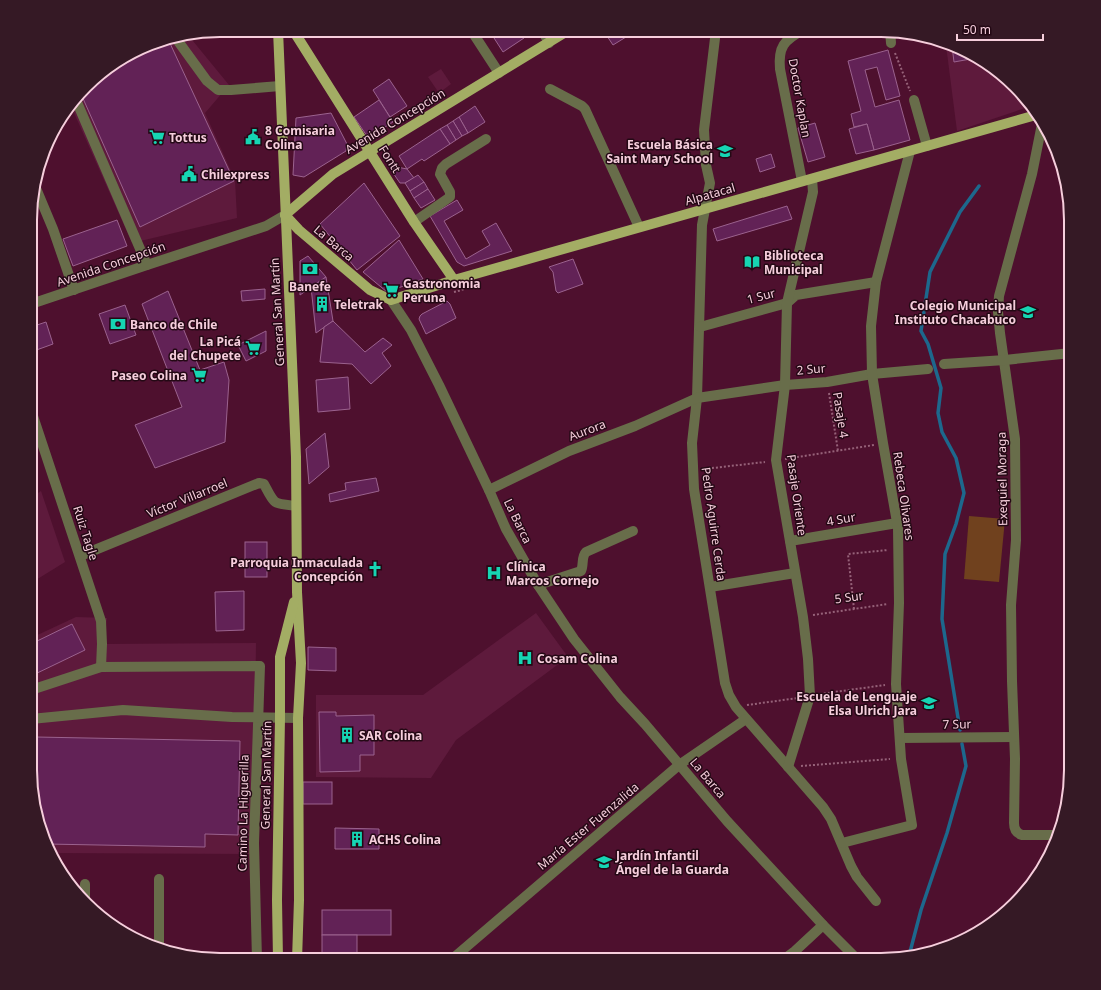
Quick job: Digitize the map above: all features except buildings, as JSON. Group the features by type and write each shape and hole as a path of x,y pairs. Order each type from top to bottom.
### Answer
{"main road":[{"name":"General San Martín","path":"278,37 296,457 297,592 301,663 298,718 299,900 297,953"},
{"name":"Fontt","path":"297,37 414,222 454,280"},
{"name":"Avenida Concepción","path":"286,215 334,174 558,37"},
{"name":"Alpatacal","path":"391,300 454,280 1032,116"},
{"name":"La Barca","path":"286,215 299,230 370,290 391,300"},
{"name":"General San Martín","path":"278,953 277,900 280,658 297,592"}],"street":[{"path":"476,37 499,73"},
{"path":"546,37 549,43"},
{"name":"Pedro Aguirre Cerda","path":"715,37 704,130 706,165 710,183 702,225 700,327 697,398 692,444 692,470 725,683 729,695 736,707 823,807 831,819 857,877 876,901"},
{"name":"Doctor Kaplan","path":"792,37 782,48 779,57 780,69 807,180"},
{"path":"891,37 891,43"},
{"path":"179,42 208,81 218,90 280,86"},
{"path":"550,89 585,109 639,227"},
{"path":"914,100 927,146"},
{"path":"78,105 147,265"},
{"name":"Exequiel Moraga","path":"1040,132 1032,174 999,296 998,312 1016,439 1016,540 1011,605 1015,759 1014,828 1018,834 1022,835 1052,835"},
{"path":"414,222 450,197 450,192 440,174 442,168 486,139"},
{"name":"Rebeca Olivares","path":"842,843 912,825 901,759 896,684 899,603 897,523 872,374 871,326 876,282 910,151"},
{"name":"Pasaje Oriente","path":"788,767 810,696 808,659 803,617 776,460 785,385 787,303 814,192 807,180"},
{"path":"39,196 53,229 74,290"},
{"name":"Avenida Concepción","path":"37,302 266,226 286,215"},
{"name":"1 Sur","path":"700,327 787,303 796,295 876,282"},
{"name":"La Barca","path":"391,300 411,330 489,490 506,529 538,585 574,639 596,668 727,822 851,953"},
{"path":"944,364 1064,355"},
{"name":"2 Sur","path":"697,398 785,385 827,382 872,374 928,369"},
{"name":"Aurora","path":"489,490 569,451 635,426 697,398"},
{"name":"Ruiz Tagle","path":"37,428 101,621 101,667"},
{"name":"Víctor Villarroel","path":"80,556 259,483 264,484 272,500 277,504 296,506"},
{"name":"4 Sur","path":"790,541 897,523"},
{"path":"538,585 581,571 584,554 586,552 633,531"},
{"path":"710,586 796,573"},
{"name":"Camino La Higuerilla","path":"101,667 260,666 254,843 257,953"},
{"path":"37,688 101,667"},
{"path":"37,718 123,710 259,718 298,718"},
{"name":"María Ester Fuenzalida","path":"459,953 680,765 746,719"},
{"name":"7 Sur","path":"900,738 1014,737"},
{"path":"159,879 159,942"},
{"path":"85,884 85,894"},
{"path":"792,953 823,925"}],"path":[{"path":"891,43 914,100"},
{"name":"Pasaje 4","path":"827,382 838,451"},
{"path":"854,609 848,554 898,548"},
{"name":"5 Sur","path":"803,617 899,603"},
{"path":"788,767 901,759"}],"shaded area":[{"name":"Tottus","path":"192,40 229,85 205,113 235,180 237,218 132,243 73,111 82,99 99,82 118,68 150,51 173,43"},
{"path":"947,49 983,68 1002,82 1019,99 1025,108 957,131"},
{"path":"441,69 451,84 439,93 428,77"},
{"path":"41,491 65,562 37,579 37,494"},
{"path":"969,516 1005,519 999,582 964,579"},
{"path":"536,613 568,657 456,740 431,778 316,777 316,695 423,695"},
{"path":"76,617 107,618 103,644 256,643 253,854 57,853 43,817 37,782 37,635"}],"waterway":[{"path":"960,730 942,619 945,554 956,524 964,493 956,458 942,432 938,413 941,388 928,344 921,331 930,272 960,212 979,186"},
{"path":"911,950 921,910 947,833 966,766 962,744"}],"place":[{"name":"Tottus","path":"157,137"},
{"name":"8 Comisaria Colina","path":"253,137"},
{"name":"Escuela Básica Saint Mary School","path":"725,151"},
{"name":"Chilexpress","path":"189,174"},
{"name":"Biblioteca Municipal","path":"752,262"},
{"name":"Banefe","path":"310,269"},
{"name":"Gastronomia Peruna","path":"391,290"},
{"name":"Teletrak","path":"322,304"},
{"name":"Colegio Municipal Instituto Chacabuco","path":"1028,312"},
{"name":"Banco de Chile","path":"118,324"},
{"name":"La Picá del Chupete","path":"253,348"},
{"name":"Paseo Colina","path":"199,375"},
{"name":"Parroquia Inmaculada Concepción","path":"375,569"},
{"name":"Clínica Marcos Cornejo","path":"494,573"},
{"name":"Cosam Colina","path":"525,658"},
{"name":"Escuela de Lenguaje Elsa Ulrich Jara","path":"929,703"},
{"name":"SAR Colina","path":"347,735"},
{"name":"ACHS Colina","path":"357,839"},
{"name":"Jardín Infantil Ángel de la Guarda","path":"604,862"}]}
